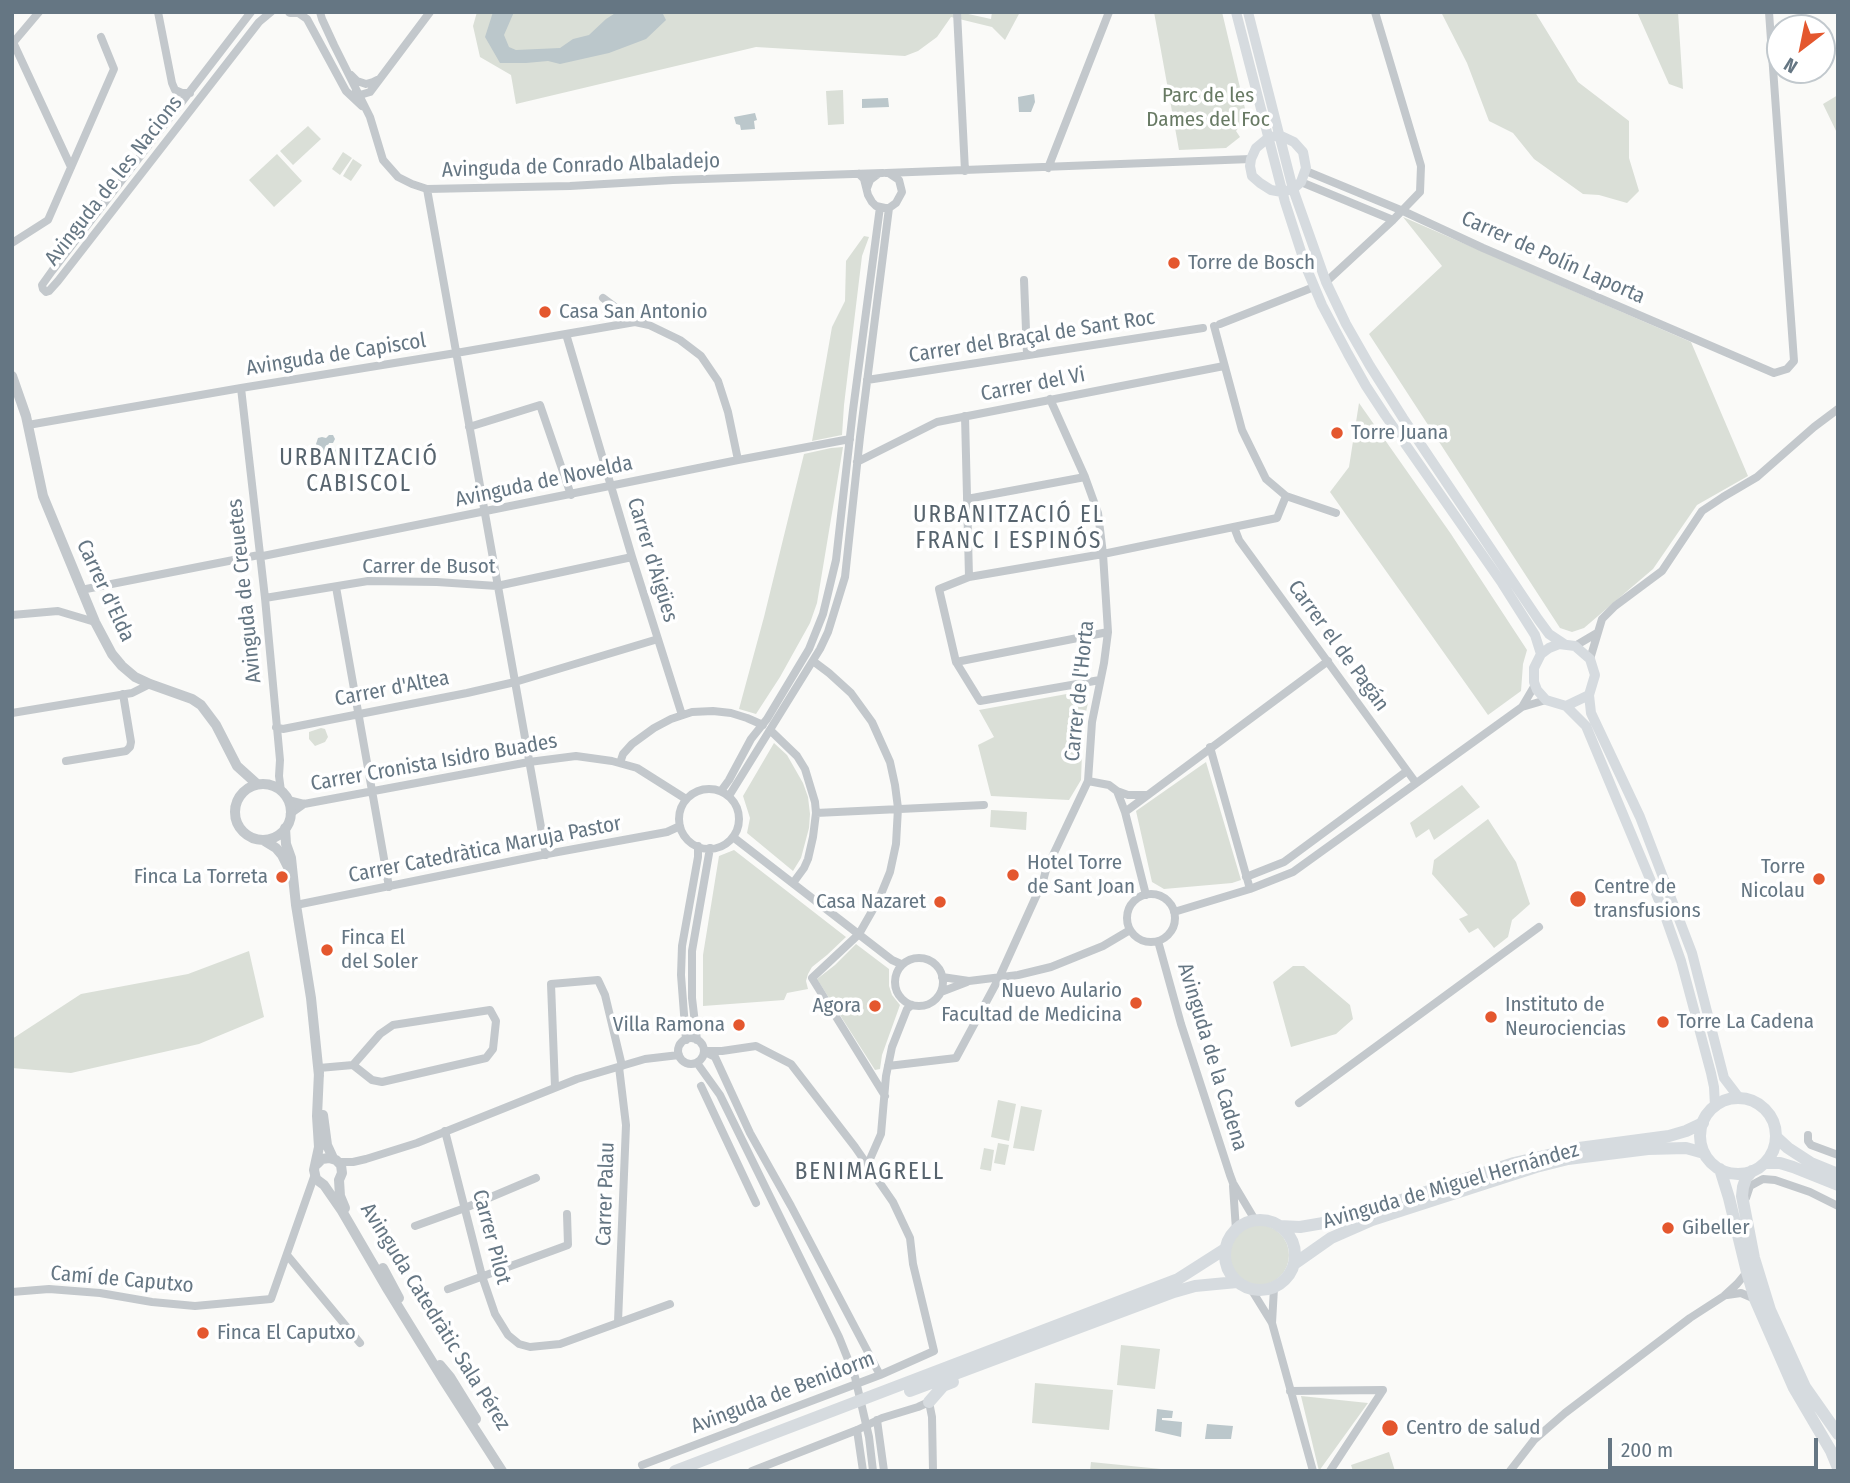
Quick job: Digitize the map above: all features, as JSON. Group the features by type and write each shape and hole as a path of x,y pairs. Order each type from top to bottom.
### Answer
{"main road":[{"path":"1236,12 1274,137 1295,183 1326,282 1346,324 1403,418 1549,634 1590,659 1595,675 1589,695 1591,713 1640,817 1692,953 1724,1078 1740,1098"},
{"path":"1248,12 1274,137"},
{"path":"1295,183 1271,190 1252,176 1250,166 1256,148 1274,137 1294,142 1303,152 1295,183 1306,267 1314,286 1366,386 1502,583 1535,635 1541,654"},
{"path":"1569,645 1549,648 1541,654 1534,668 1535,685 1546,701 1566,706 1586,726 1640,852 1681,961 1711,1073 1715,1106"},
{"path":"1566,706 1589,695"},
{"path":"1740,1098 1766,1111 1776,1137 1772,1154 1765,1163 1741,1174 1730,1173 1714,1165 1704,1153 1700,1138 1703,1122 1715,1106 1740,1098"},
{"name":"Avinguda de Miguel Hernández","path":"1279,1226 1300,1227 1341,1220 1514,1163 1579,1148 1669,1136 1703,1122"},
{"path":"1776,1137 1811,1163 1838,1174"},
{"name":"Avinguda de Miguel Hernández","path":"1294,1264 1331,1238 1363,1224 1536,1167 1568,1159 1648,1149 1686,1148 1704,1153"},
{"path":"1765,1163 1780,1163 1838,1185"},
{"path":"1720,1169 1730,1198 1746,1272 1755,1299 1794,1388 1831,1451 1838,1469"},
{"path":"1752,1171 1743,1187 1744,1204 1754,1258 1770,1310 1805,1388 1838,1434"},
{"path":"1255,1220 1268,1221 1279,1226 1291,1239 1294,1247 1294,1264 1287,1278 1274,1288 1266,1290 1251,1289 1237,1282 1228,1271 1224,1256 1230,1237 1245,1223 1255,1220"},
{"path":"675,1471 1178,1279 1225,1249"},
{"path":"698,1471 1174,1292 1195,1286 1237,1282"},
{"path":"929,1402 943,1386 1013,1353"}],"street":[{"path":"39,12 13,42 71,167"},
{"path":"158,12 172,83 175,90 190,93"},
{"name":"Avinguda de les Nacions","path":"251,12 52,271 42,285 46,292 58,281 260,22 271,12"},
{"path":"290,12 297,12 307,19 345,89 370,117"},
{"path":"320,12 370,117 383,160 398,177 427,189"},
{"path":"370,117 370,92 430,12"},
{"path":"957,12 965,171"},
{"path":"1048,168 1109,12"},
{"path":"1326,282 1420,192 1421,166 1375,12"},
{"name":"Carrer de Polín Laporta","path":"1295,183 1403,211 1774,373 1787,369 1794,361 1769,12"},
{"path":"12,243 48,220 114,69 101,37"},
{"path":"348,72 357,81 366,84 382,76"},
{"path":"345,89 359,95 370,92"},
{"name":"Avinguda de Conrado Albaladejo","path":"545,855 427,189 569,186 1251,159"},
{"path":"867,188 873,177 885,173 896,177 901,184"},
{"path":"859,174 864,179 872,202 885,207 896,203 901,196 903,176 908,173"},
{"path":"1295,183 1393,220"},
{"path":"725,794 729,780 751,739 766,728 813,661 828,632 845,577 885,207"},
{"path":"766,728 811,645 823,614 836,560 850,439 885,207"},
{"path":"1024,279 1027,355"},
{"path":"1314,286 1217,325 1224,366 1242,430 1266,479 1286,496 1336,513"},
{"path":"603,298 635,322"},
{"name":"Avinguda de Capiscol","path":"28,425 635,322 649,325 680,340 701,356 718,381 738,460"},
{"name":"Carrer del Braçal de Sant Roc","path":"867,380 1203,328"},
{"name":"Carrer d'Aigües","path":"566,334 682,715"},
{"name":"Carrer del Vi","path":"857,462 937,422 1224,366"},
{"name":"Carrer d'Elda","path":"13,380 28,425 43,496 81,590 108,647 122,666 135,677 183,695 201,705 216,725 237,766 240,795"},
{"name":"Avinguda de Creuetes","path":"241,388 265,598 279,776 285,796"},
{"name":"Carrer de l'Horta","path":"888,1066 956,1058 999,978 1088,781 1092,722 1108,632 1103,554 1098,513 1050,399"},
{"path":"469,427 540,404 571,495"},
{"path":"1590,659 1602,619 1662,571 1702,511 1757,477 1838,409"},
{"path":"965,416 969,577"},
{"name":"Avinguda de Novelda","path":"81,590 850,439"},
{"path":"967,499 1085,477"},
{"path":"1100,680 980,701 956,662 939,589 969,577 1103,554 1277,517 1286,496"},
{"name":"Carrer el de Pagán","path":"1234,527 1239,540 1416,783"},
{"name":"Carrer de Busot","path":"265,598 368,581 497,586 632,557"},
{"path":"336,587 389,887"},
{"path":"12,615 58,611 95,622"},
{"path":"956,662 1108,632"},
{"path":"1569,645 1597,633"},
{"name":"Carrer d'Altea","path":"276,727 283,729 515,682 658,639"},
{"path":"813,661 851,693 872,722 890,762 898,808 896,844 890,872 879,899 859,934 812,978 884,1096"},
{"path":"1125,811 1328,661"},
{"path":"12,713 123,694 141,690 150,684"},
{"path":"1174,912 1250,889 1293,872 1494,729 1522,707 1535,685"},
{"path":"66,761 126,751 130,747 123,694"},
{"path":"1522,707 1546,701"},
{"path":"620,763 623,754 632,744 654,728 682,715 697,712 731,713 766,728 797,756 812,786 816,813 813,837 808,859 793,883"},
{"path":"1210,747 1250,889"},
{"name":"Carrer Cronista Isidro Buades","path":"290,814 304,804 529,762 576,757 637,768 686,799"},
{"name":"Carrer d'Elda","path":"237,766 257,784"},
{"path":"1246,877 1284,862 1407,771"},
{"path":"1088,781 1109,785 1128,795 1146,795"},
{"path":"285,828 272,838 248,836 238,825 235,810 244,790 257,784 270,785 285,796 290,814 285,828 311,998 322,1114 327,1145 336,1160 341,1177"},
{"path":"702,789 712,789 725,794 734,802 739,816 737,830 733,836 723,845 710,848 698,846 687,839 680,826 679,817 686,799 702,789"},
{"path":"1117,791 1125,811 1146,895"},
{"name":"Carrer Cronista Isidro Buades","path":"285,796 304,804"},
{"path":"816,813 984,805"},
{"name":"Carrer Catedràtica Maruja Pastor","path":"296,905 667,832 680,826"},
{"path":"733,836 900,967"},
{"path":"263,839 282,855 293,878"},
{"path":"686,1040 681,975 682,946 698,846"},
{"path":"697,1040 686,1040 679,1047 679,1055 687,1063 697,1063 704,1052 697,1040 692,999 692,951 710,848"},
{"path":"1160,896 1174,912 1175,918 1170,932 1158,941 1140,939 1130,930 1130,907 1139,897 1160,896"},
{"path":"1299,1103 1539,927"},
{"path":"943,977 969,981 1051,967 1103,946 1130,930"},
{"name":"Avinguda de la Cadena","path":"1158,941 1181,1024 1233,1183 1255,1220"},
{"path":"941,992 943,977 937,965 925,958 910,959 900,967 894,981 898,995 908,1005 923,1005 931,1003 941,992 969,981"},
{"name":"Carrer Palau","path":"555,1087 551,984 598,980 605,995 621,1066 626,1125 618,1322"},
{"path":"704,1052 756,1045 791,1064 867,1166 881,1134 888,1066 892,1047 908,1005"},
{"path":"319,1070 353,1065 380,1034 393,1025 490,1010 496,1021 493,1049 486,1058 382,1082 372,1080 353,1065"},
{"path":"704,1052 715,1057 750,1133 880,1375"},
{"path":"307,1194 314,1188 332,1185 354,1167 388,1159 555,1087 645,1059 679,1055"},
{"path":"697,1063 720,1095 839,1337 855,1377 869,1437 873,1471"},
{"path":"319,1070 319,1147 316,1169 320,1182 324,1185"},
{"path":"701,1086 757,1203"},
{"path":"360,1343 287,1255 316,1169 322,1159 353,1162 446,1134"},
{"name":"Carrer Pilot","path":"446,1134 482,1276 495,1314 508,1335 519,1344 530,1347 560,1344 618,1322"},
{"path":"1808,1135 1811,1145 1838,1156"},
{"name":"Avinguda de Benidorm","path":"642,1465 880,1375 934,1351 913,1264 910,1238 893,1202 867,1166"},
{"path":"743,1176 756,1169"},
{"name":"Avinguda Catedràtic Sala Pérez","path":"341,1177 340,1196 345,1208 394,1286 402,1305 465,1401 504,1471"},
{"path":"415,1226 537,1178"},
{"path":"1744,1204 1750,1186 1763,1179 1775,1180 1810,1192 1838,1206"},
{"name":"Avinguda de la Cadena","path":"1233,1183 1236,1230"},
{"name":"Avinguda Catedràtic Sala Pérez","path":"324,1185 444,1381 504,1471"},
{"path":"448,1289 568,1245 567,1214"},
{"name":"Camí de Caputxo","path":"12,1292 62,1290 195,1306 271,1299 287,1255"},
{"path":"1510,1471 1534,1440 1565,1413 1690,1318 1724,1296 1746,1272"},
{"path":"1272,1323 1274,1288"},
{"path":"1251,1289 1272,1323 1313,1471"},
{"path":"1724,1296 1741,1293 1755,1299"},
{"path":"618,1322 670,1304"},
{"path":"1290,1391 1383,1390 1330,1471"},
{"path":"757,1470 879,1419 929,1402 932,1417 933,1471"},
{"path":"879,1419 884,1471"},
{"path":"857,1430 863,1471"}],"green space":[{"path":"477,12 959,12 991,19 992,12 1020,12 1005,40 992,27 951,17 937,37 918,51 905,56 756,47 516,104 511,75 480,57 473,26"},
{"name":"Parc de les Dames del Foc","path":"1154,12 1222,12 1247,117 1236,131 1240,137 1226,148 1179,150"},
{"path":"1441,12 1535,12 1578,82 1629,121 1629,158 1639,191 1627,203 1599,195 1583,194 1534,159 1513,133 1489,121 1467,63"},
{"path":"1637,12 1678,12 1683,89 1669,84"},
{"path":"843,90 844,124 828,125 826,91"},
{"path":"1838,95 1838,135 1823,104"},
{"path":"308,126 321,139 293,165 280,151"},
{"path":"343,152 352,158 340,175 332,169"},
{"path":"277,154 302,181 274,207 249,180"},
{"path":"353,159 362,165 351,181 343,176"},
{"path":"1403,217 1691,342 1748,476 1697,505 1653,569 1584,628 1572,632 1560,628 1369,334 1442,266"},
{"path":"864,236 869,237 862,256 842,435 812,441 832,327 845,301 846,261"},
{"path":"1359,403 1451,534 1527,650 1521,691 1488,715 1330,492 1349,467"},
{"path":"843,447 817,603 810,623 756,714 739,709 804,454"},
{"path":"1083,691 1083,702 1088,703 1083,725 1081,780 1069,800 991,796 978,745 994,737 979,710"},
{"path":"325,729 328,737 325,742 315,746 309,739 309,732"},
{"path":"774,743 787,755 808,797 809,828 801,858 793,871 747,833 750,818 743,796"},
{"path":"1206,762 1241,880 1164,889 1152,882 1136,811"},
{"path":"1462,785 1480,807 1434,840 1429,829 1416,838 1410,823"},
{"path":"991,810 1027,812 1026,830 990,827"},
{"path":"1488,819 1516,862 1530,904 1512,920 1508,937 1494,948 1478,928 1469,933 1459,919 1468,915 1432,874 1434,860"},
{"path":"734,850 846,937 812,967 806,981 808,989 787,993 784,1000 703,1006 703,955 719,856"},
{"path":"856,944 889,969 889,986 900,1005 882,1055 880,1069 875,1070 817,979"},
{"path":"249,951 264,1017 199,1044 71,1073 12,1068 12,1039 81,994 188,974"},
{"path":"1293,966 1304,966 1350,1005 1353,1019 1336,1034 1291,1047 1273,982"},
{"path":"998,1100 1016,1104 1009,1141 991,1137"},
{"path":"1021,1106 1042,1110 1034,1151 1013,1148"},
{"path":"998,1143 1009,1145 1005,1165 994,1163"},
{"path":"984,1148 994,1150 991,1171 980,1169"},
{"path":"1253,1225 1265,1225 1284,1238 1289,1255 1287,1267 1276,1280 1265,1285 1253,1285 1234,1272 1229,1261 1229,1249 1242,1230"},
{"path":"1121,1345 1160,1349 1155,1389 1117,1385"},
{"path":"1035,1383 1113,1390 1109,1430 1032,1423"},
{"path":"1301,1396 1368,1403 1319,1471"},
{"path":"1389,1452 1395,1471 1353,1471 1351,1465"},
{"path":"1091,1462 1171,1470 1171,1471 1090,1471"}],"shaded area":[{"path":"493,12 514,12 504,35 509,47 516,50 560,48 573,39 589,35 617,12 662,12 666,20 646,39 609,53 560,64 548,61 500,63 485,37"},
{"path":"1034,94 1035,102 1031,112 1019,112 1018,97"},
{"path":"888,98 889,107 862,108 862,99"},
{"path":"755,113 755,129 741,130 734,117"},
{"path":"333,435 335,439 328,446 336,450 337,455 335,460 328,463 321,459 321,450 316,444 318,438 326,438"},
{"path":"1157,1409 1173,1411 1172,1418 1162,1420 1182,1422 1181,1437 1155,1431"},
{"path":"1207,1424 1233,1426 1231,1439 1205,1439"}],"place":[{"name":"Torre de Bosch","path":"1174,263"},
{"name":"Casa San Antonio","path":"545,312"},
{"name":"Torre Juana","path":"1337,433"},
{"name":"Hotel Torre de Sant Joan","path":"1013,875"},
{"name":"Finca La Torreta","path":"282,877"},
{"name":"Torre Nicolau","path":"1819,879"},
{"name":"Centre de transfusions","path":"1578,899"},
{"name":"Casa Nazaret","path":"940,902"},
{"name":"Finca El del Soler","path":"327,950"},
{"name":"Nuevo Aulario Facultad de Medicina","path":"1136,1003"},
{"name":"Agora","path":"875,1006"},
{"name":"Instituto de Neurociencias","path":"1491,1017"},
{"name":"Torre La Cadena","path":"1663,1022"},
{"name":"Villa Ramona","path":"739,1025"},
{"name":"Gibeller","path":"1668,1228"},
{"name":"Finca El Caputxo","path":"203,1333"},
{"name":"Centro de salud","path":"1390,1428"}],"district":[{"name":"URBANITZACIÓ CABISCOL","path":"359,472"},
{"name":"URBANITZACIÓ EL FRANC I ESPINÓS","path":"1009,529"},
{"name":"BENIMAGRELL","path":"870,1173"}]}
